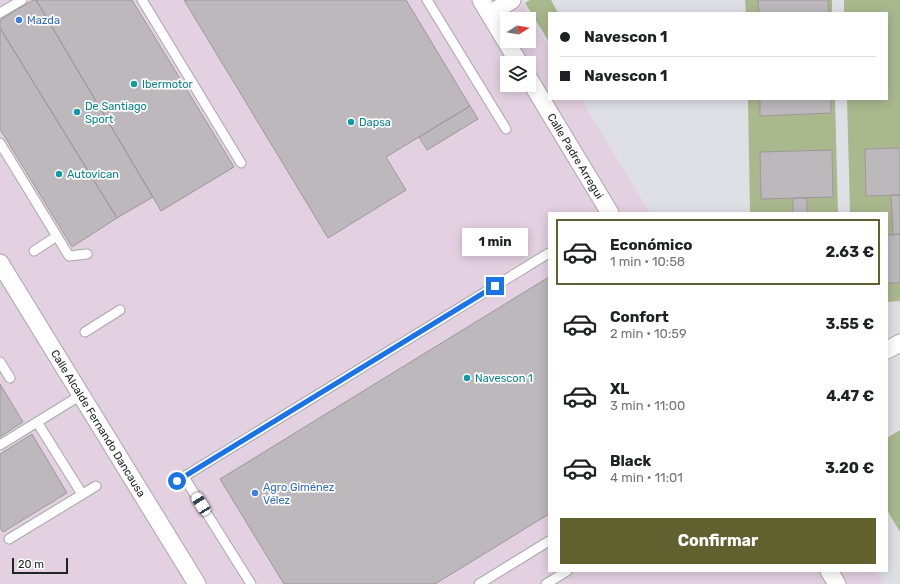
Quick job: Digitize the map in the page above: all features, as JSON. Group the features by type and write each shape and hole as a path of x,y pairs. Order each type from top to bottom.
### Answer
{"street":[{"path":"512,0 485,7 515,56"},
{"name":"Calle Padre Arregui","path":"536,91 609,212"},
{"name":"Calle Alcalde Fernando Dancausa","path":"0,263 197,584"},
{"path":"888,349 900,343"},
{"path":"830,572 837,584"}],"lane":[{"path":"142,0 241,163"},
{"path":"426,0 506,129"},
{"path":"0,13 19,1"},
{"path":"450,37 458,32"},
{"path":"0,143 69,256 87,254"},
{"path":"34,251 57,236"},
{"path":"251,584 180,479 548,254"},
{"path":"85,332 120,310"},
{"path":"0,362 10,378"},
{"path":"0,445 81,396"},
{"path":"37,422 82,494"},
{"path":"9,539 96,486"},
{"path":"479,584 548,542"},
{"path":"546,584 565,572"}],"shaded area":[{"path":"0,0 521,0 528,12 500,12 500,48 536,48 536,25 548,44 548,100 582,100 649,212 548,212 548,572 876,572 883,584 0,584"}],"green space":[{"path":"530,0 551,0 557,12 548,12 548,40 536,21 536,12 531,12 525,3"},
{"path":"745,0 832,0 832,12 746,12"},
{"path":"844,0 900,0 900,301 888,302 888,212 850,212 847,100 888,100 888,12 844,12"},
{"path":"748,100 835,100 838,212 750,212"},
{"path":"900,430 900,532 888,512 888,437"}],"building":[{"name":"De Santiago Sport","path":"33,0 36,0 153,197 117,218 0,28 0,20"},
{"name":"Ibermotor","path":"36,0 132,0 234,167 161,211"},
{"name":"Dapsa","path":"184,0 406,0 470,106 386,157 406,190 328,238"},
{"path":"758,0 828,0 829,12 759,12"},
{"name":"Autovican","path":"0,28 117,218 72,247 0,129"},
{"path":"760,100 831,100 831,113 760,116"},
{"path":"470,106 478,119 427,150 419,137"},
{"path":"900,148 900,195 866,196 865,149"},
{"path":"832,150 833,197 761,199 760,152"},
{"path":"891,195 900,195 900,234 893,235"},
{"path":"793,198 807,198 807,212 793,212"},
{"path":"900,234 900,283 888,283 888,235"},
{"name":"Navescon 1","path":"548,278 548,515 435,584 284,584 220,479"},
{"path":"0,384 23,422 0,437"},
{"path":"32,434 67,493 3,532 0,528 0,454"}],"place":[{"name":"Mazda","path":"19,20"},
{"name":"Ibermotor","path":"134,84"},
{"name":"De Santiago Sport","path":"77,112"},
{"name":"Dapsa","path":"351,122"},
{"name":"Autovican","path":"59,174"},
{"name":"Navescon 1","path":"467,378"},
{"name":"Agro Giménez Vélez","path":"255,493"}],"route":[{"path":"177,481 495,286"}]}
